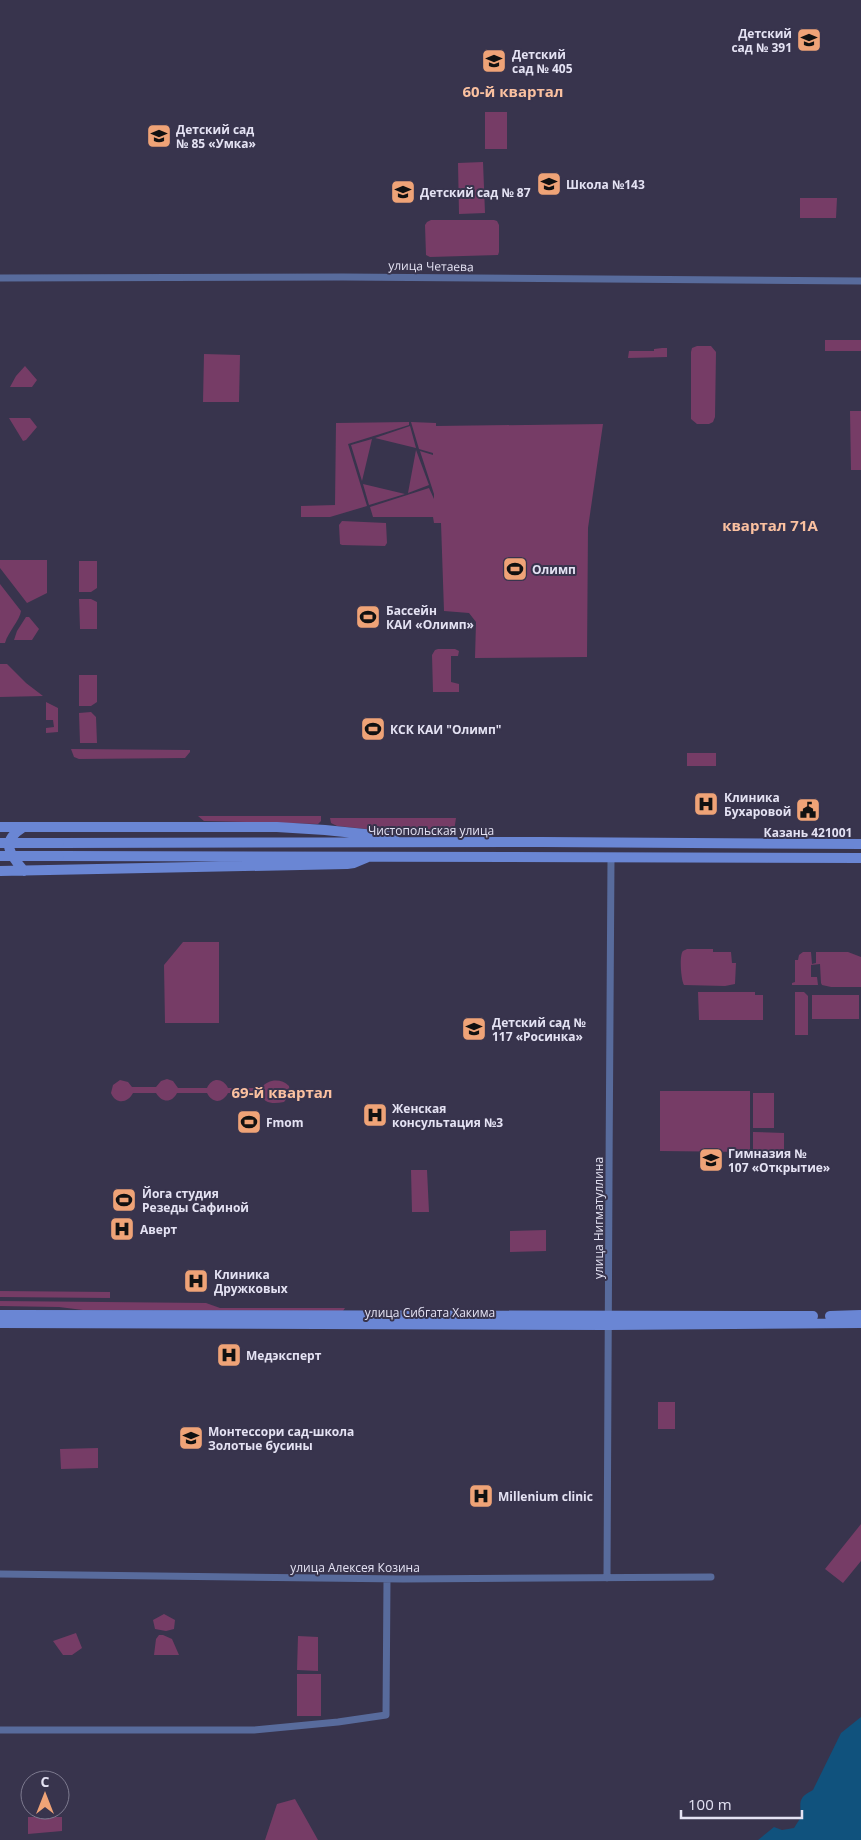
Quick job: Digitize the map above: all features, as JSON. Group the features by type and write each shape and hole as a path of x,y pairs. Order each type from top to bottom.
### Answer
{"main road":[{"path":"0,827 276,827 389,836 428,842"},
{"path":"22,828 12,836 9,846 12,858 24,871"},
{"name":"Чистопольская улица","path":"0,843 861,844"},
{"path":"0,856 861,858"},
{"path":"0,871 347,864 369,856"},
{"name":"улица Сибгата Хакима","path":"0,1315 861,1323"},
{"name":"улица Сибгата Хакима","path":"0,1324 609,1320 861,1316"}],"street":[{"name":"улица Четаева","path":"0,278 343,277 861,281"},
{"name":"улица Нигматуллина","path":"607,1578 611,858"},
{"name":"улица Алексея Козина","path":"0,1574 386,1579 711,1577"},
{"path":"0,1730 247,1730 338,1722 386,1715 386,1579"}],"shaded area":[{"path":"485,112 507,112 507,149 485,149"},
{"path":"483,162 485,213 459,214 458,163"},
{"path":"800,198 837,198 836,218 800,218"},
{"path":"431,220 497,221 499,225 498,255 430,257 426,255 425,225"},
{"path":"825,340 861,340 861,351 825,351"},
{"path":"711,346 716,352 715,417 713,422 709,424 697,424 691,419 691,352 692,348"},
{"path":"667,348 667,357 628,358 629,351 654,351 654,349"},
{"path":"204,354 240,355 239,402 203,402"},
{"path":"25,366 37,380 32,387 10,387 16,376"},
{"path":"850,411 861,411 861,470 851,470"},
{"path":"9,418 30,418 37,427 23,441"},
{"path":"409,422 409,425 348,444 367,506 330,517 301,517 301,506 335,505 336,423"},
{"name":"Олимп","path":"411,422 436,423 436,426 603,424 588,528 587,657 475,658 476,622 469,613 444,611 441,523 434,523 433,517 373,517 370,507 429,488 434,499 420,451 433,455 433,453 419,449"},
{"path":"410,426 416,448 375,438"},
{"path":"372,439 362,481 351,445"},
{"path":"416,450 429,485 408,493"},
{"path":"363,484 405,494 369,505"},
{"path":"342,521 386,523 387,543 385,546 342,545 340,544 339,525"},
{"path":"0,560 47,560 47,593 27,603 0,568"},
{"path":"79,561 97,561 97,588 91,592 79,592"},
{"path":"0,584 21,611 5,643 0,643"},
{"path":"79,599 91,599 97,602 97,629 80,629"},
{"path":"26,617 29,617 39,629 32,640 14,640 17,631"},
{"path":"438,649 455,649 459,651 458,656 451,656 451,682 459,684 459,692 433,692 432,655"},
{"path":"0,664 7,664 26,683 43,696 0,697"},
{"path":"79,675 97,675 97,702 91,706 79,706"},
{"path":"46,702 58,708 58,732 46,733 46,728 54,727 53,720 46,720"},
{"path":"91,712 96,717 97,743 80,743 79,713"},
{"path":"71,749 190,750 190,752 185,758 79,759 74,757"},
{"path":"687,753 716,753 716,766 687,766"},
{"path":"198,816 321,816 321,821 318,824 204,821"},
{"path":"330,818 456,818 454,831 450,832 395,832 337,826 331,823"},
{"path":"183,942 219,942 219,1023 165,1023 164,965"},
{"path":"687,949 713,949 713,952 731,952 732,963 736,963 735,984 725,986 684,985 681,974 681,957 683,951"},
{"path":"803,952 811,952 812,964 816,963 816,952 848,952 861,957 861,987 831,987 822,985 820,964 811,965 811,977 817,977 818,985 792,985 795,982 795,960 798,960 799,955"},
{"path":"698,992 755,992 755,995 763,995 763,1020 699,1020"},
{"path":"795,992 804,992 808,996 808,1035 795,1035"},
{"path":"812,995 859,995 859,1019 812,1019"},
{"path":"167,1079 173,1081 178,1088 207,1088 209,1084 218,1080 223,1082 228,1088 261,1088 271,1081 278,1081 289,1086 290,1094 284,1102 276,1103 266,1101 260,1093 228,1093 226,1097 217,1101 212,1099 207,1093 177,1093 172,1099 164,1100 156,1093 133,1093 125,1101 119,1101 111,1093 113,1085 120,1080 128,1082 132,1087 156,1087 161,1081"},
{"path":"660,1091 750,1091 750,1152 660,1151"},
{"path":"753,1093 774,1093 774,1128 753,1128"},
{"path":"753,1132 784,1133 784,1152 753,1151"},
{"path":"411,1170 427,1170 429,1212 412,1212"},
{"path":"546,1230 546,1251 510,1252 510,1231"},
{"path":"0,1291 110,1292 110,1298 0,1297"},
{"path":"0,1301 206,1303 220,1308 345,1308 343,1311 83,1310 59,1307 0,1306"},
{"path":"658,1402 675,1402 675,1429 658,1429"},
{"path":"98,1448 98,1468 61,1469 60,1449"},
{"path":"861,1524 861,1561 843,1583 825,1569"},
{"path":"164,1614 175,1620 174,1629 166,1631 155,1629 153,1620"},
{"path":"76,1633 82,1648 72,1655 63,1655 53,1641"},
{"path":"159,1635 172,1639 179,1655 154,1655 156,1639"},
{"path":"298,1636 318,1637 318,1671 297,1670"},
{"path":"297,1674 321,1674 321,1716 297,1716"},
{"path":"295,1799 318,1840 265,1840 277,1804"},
{"path":"28,1820 62,1820 62,1831 28,1834"}],"water":[{"path":"861,1717 861,1840 758,1840 774,1827 782,1830 794,1828 801,1817 801,1800 813,1790 841,1733"}],"place":[{"name":"Детский сад № 391","path":"809,40"},
{"name":"Детский сад № 405","path":"494,61"},
{"name":"Детский сад № 85 «Умка»","path":"159,136"},
{"name":"Школа №143","path":"549,184"},
{"name":"Детский сад № 87","path":"403,192"},
{"name":"Олимп","path":"515,569"},
{"name":"Бассейн КАИ «Олимп»","path":"368,617"},
{"name":"КСК КАИ \"Олимп\"","path":"373,729"},
{"name":"Клиника Бухаровой","path":"706,804"},
{"name":"Казань 421001","path":"808,810"},
{"name":"Детский сад № 117 «Росинка»","path":"474,1029"},
{"name":"Женская консультация №3","path":"375,1115"},
{"name":"Fmom","path":"249,1122"},
{"name":"Гимназия № 107 «Открытие»","path":"711,1160"},
{"name":"Йога студия Резеды Сафиной","path":"124,1200"},
{"name":"Аверт","path":"122,1229"},
{"name":"Клиника Дружковых","path":"196,1281"},
{"name":"Медэксперт","path":"229,1355"},
{"name":"Монтессори сад-школа Золотые бусины","path":"191,1438"},
{"name":"Millenium clinic","path":"481,1496"}],"district":[{"name":"60-й квартал","path":"513,91"},
{"name":"квартал 71А","path":"770,525"},
{"name":"69-й квартал","path":"282,1092"}]}
